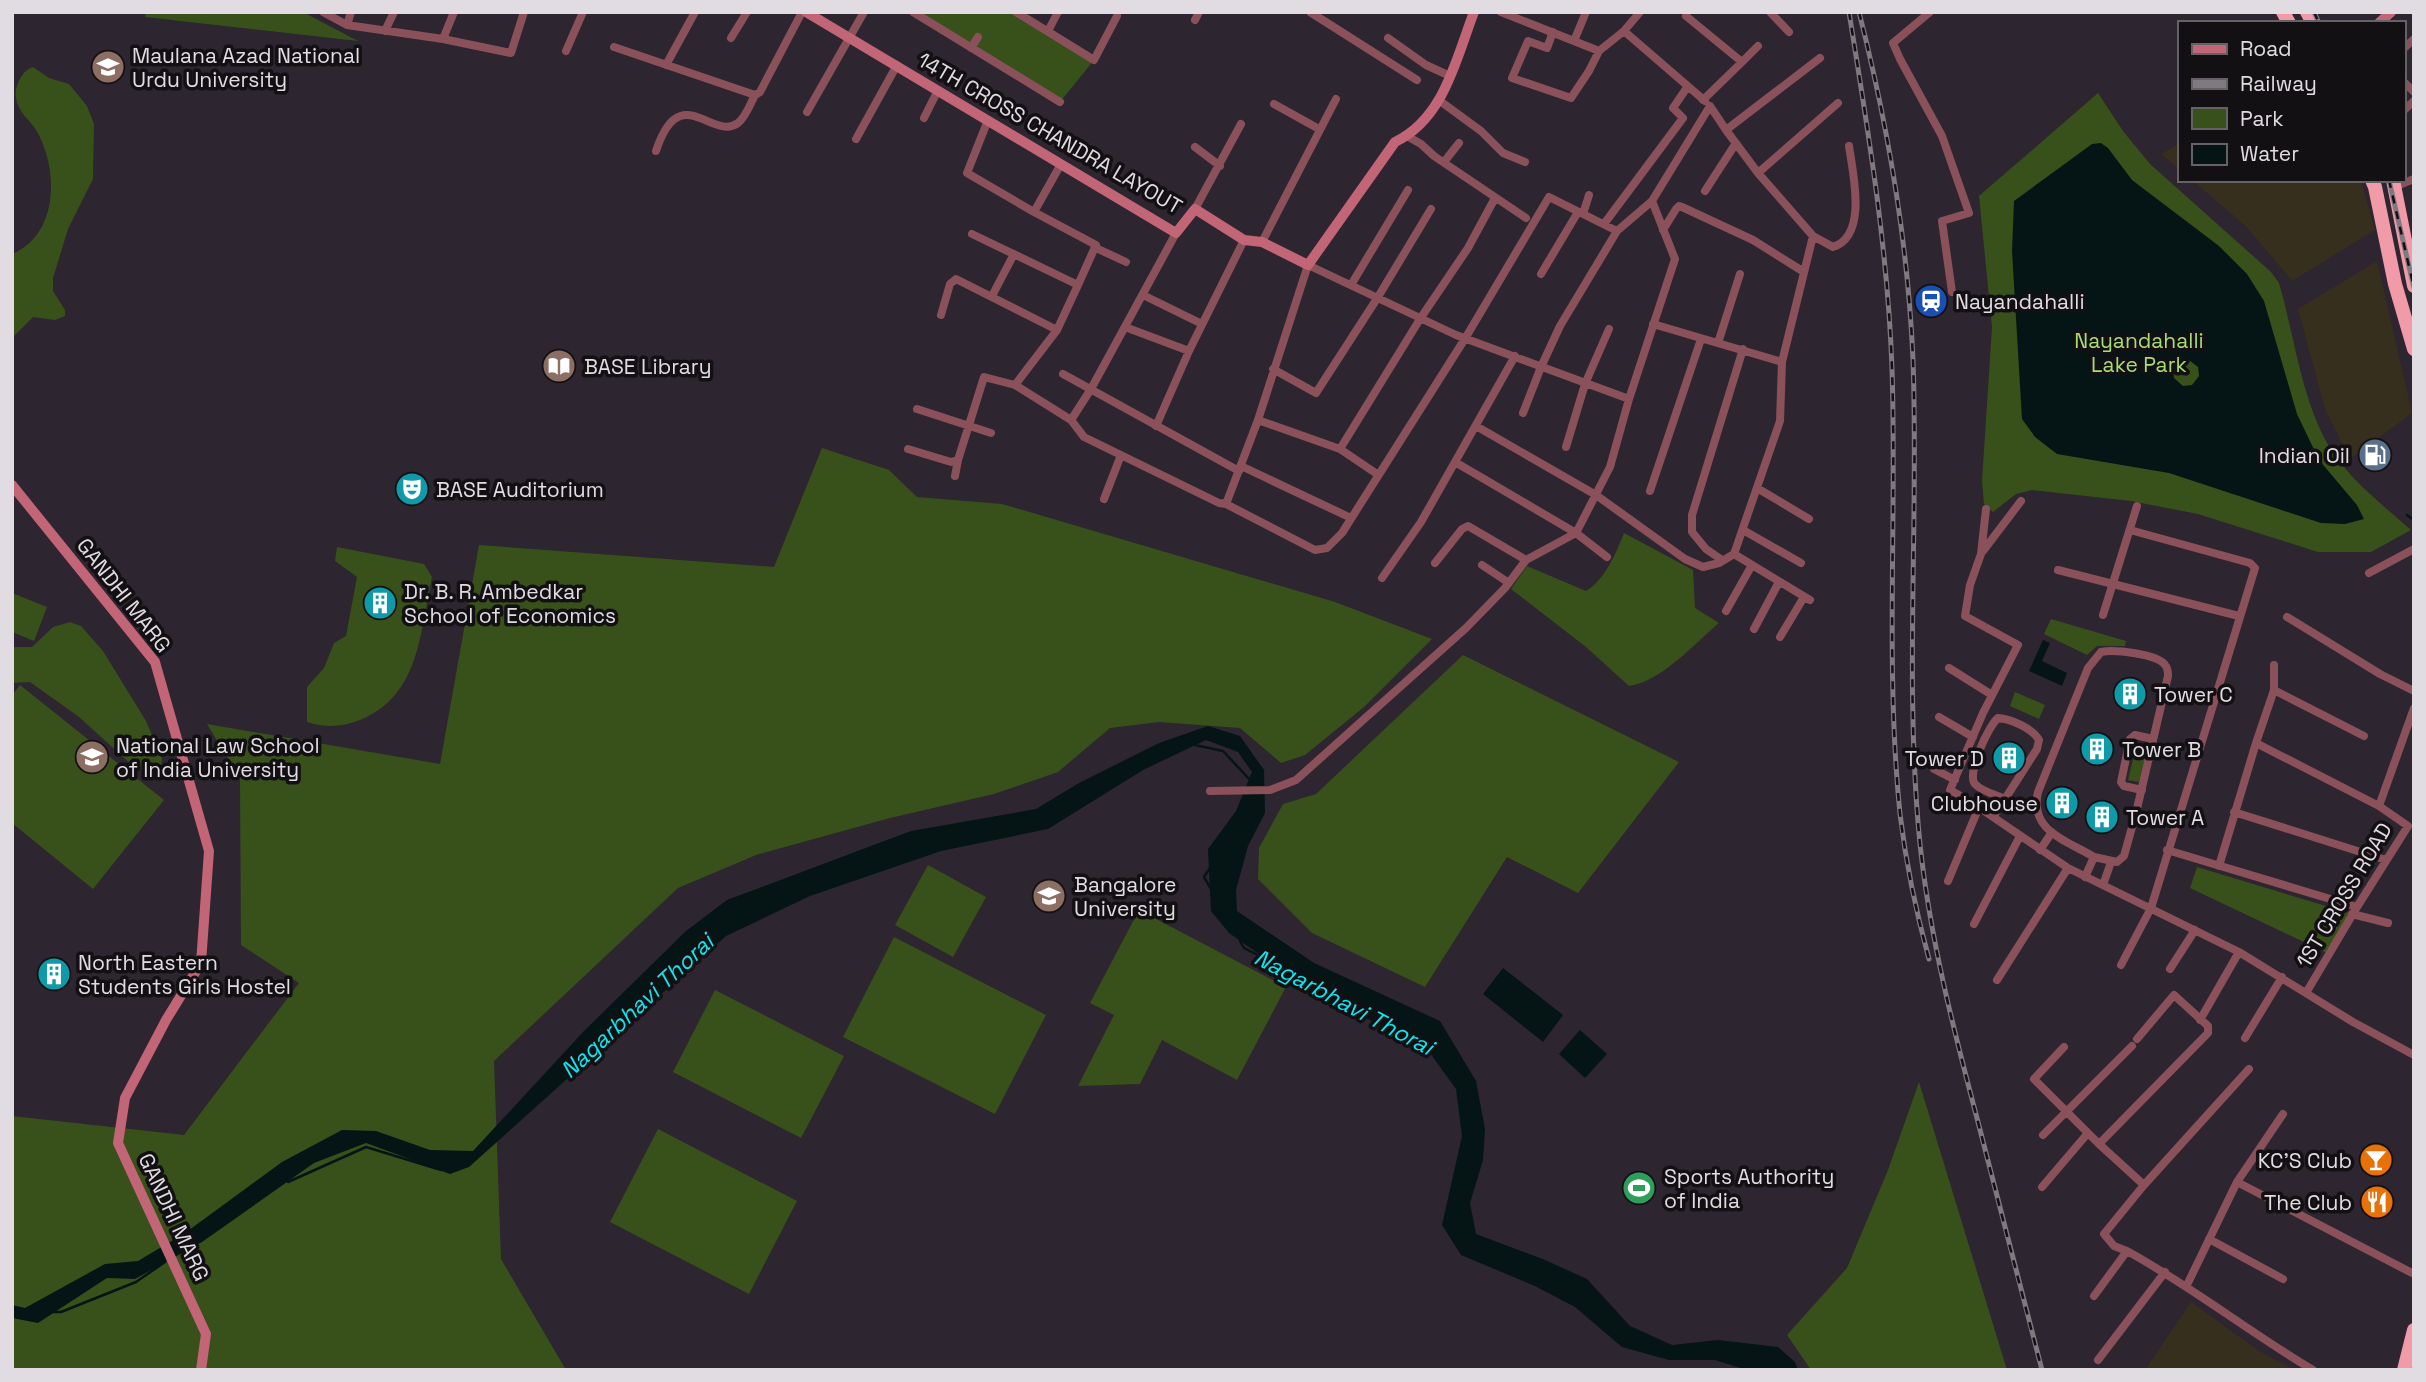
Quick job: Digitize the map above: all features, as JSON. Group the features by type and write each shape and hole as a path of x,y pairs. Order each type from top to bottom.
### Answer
{"highway":[{"path":"2373,182 2395,284 2414,349"},
{"path":"2393,184 2407,220 2414,286"},
{"path":"2404,1370 2414,1330"}],"main road":[{"name":"14TH CROSS CHANDRA LAYOUT","path":"804,12 1177,233 1195,209 1244,240 1262,242 1308,265"},
{"path":"1308,265 1395,142 1407,136 1440,102 1474,12"},
{"name":"GANDHI MARG","path":"12,485 155,662 209,851 201,963 166,1020 125,1098 118,1143 206,1334 201,1370"}],"street":[{"path":"323,12 347,25 443,39 511,53 524,12"},
{"path":"347,25 351,12"},
{"path":"385,31 394,12"},
{"path":"443,39 454,12"},
{"path":"566,51 583,12"},
{"path":"666,65 695,12"},
{"path":"731,38 747,12"},
{"path":"656,151 662,134 669,124 677,119 695,115 723,127 734,126 744,117 804,12"},
{"path":"807,112 864,12"},
{"path":"913,12 1060,102"},
{"path":"1016,12 1094,60 1117,16"},
{"path":"1048,31 1058,12"},
{"path":"1310,12 1418,80"},
{"path":"1501,12 1599,51"},
{"path":"1574,41 1586,12"},
{"path":"1553,33 1547,48 1528,41 1512,78 1571,98 1599,51 1624,31 1640,12"},
{"path":"1770,12 1789,32"},
{"path":"1930,12 1893,43 1942,136 1969,213 1942,221 1952,292"},
{"path":"1686,16 1742,62"},
{"path":"1624,31 1707,103 1758,173 1813,236 1833,247 1842,244 1848,237 1854,221 1856,201 1849,146"},
{"path":"971,48 978,37"},
{"path":"1388,37 1426,65 1450,76"},
{"path":"1523,413 1560,326 1617,231 1652,201 1707,103 1758,46"},
{"path":"614,47 755,95"},
{"path":"1726,130 1820,58"},
{"path":"856,139 897,65"},
{"path":"1604,225 1683,118 1674,108 1688,86"},
{"path":"924,118 938,90"},
{"path":"1262,242 1336,99"},
{"path":"1440,102 1481,131 1503,153 1525,162"},
{"path":"1758,173 1838,103"},
{"path":"1274,104 1319,129"},
{"path":"988,120 967,168 968,175 1096,248 1126,262"},
{"path":"1195,209 1241,124"},
{"path":"1407,136 1526,218"},
{"path":"1444,162 1459,143"},
{"path":"1705,191 1735,143"},
{"path":"1195,147 1220,166"},
{"path":"1034,212 1061,164"},
{"path":"1351,285 1408,190"},
{"path":"1541,274 1589,195"},
{"path":"955,476 984,377 1015,385 1071,419 1084,438 1212,500 1226,504 1315,550 1327,548 1336,542 1466,337 1549,197 1617,231"},
{"path":"1340,449 1420,319 1468,248 1495,198"},
{"path":"1210,791 1270,790 1296,780 1466,628 1509,583 1526,560 1576,533 1610,467 1629,399 1675,259 1652,201"},
{"path":"1663,230 1676,209 1682,206 1753,240 1804,272"},
{"path":"1273,369 1316,393 1431,209"},
{"path":"1071,419 1091,389 1177,233"},
{"path":"972,234 1078,285"},
{"path":"1476,426 1596,495 1685,559 1703,567 1719,563 1734,554 1780,421 1782,362 1813,236"},
{"path":"1156,426 1189,351 1244,240"},
{"path":"1015,385 1057,330 1096,248"},
{"path":"992,296 1014,254"},
{"path":"1226,504 1258,420 1308,265 1456,335 1629,399"},
{"path":"1718,343 1740,274"},
{"path":"941,315 950,285 956,279 1057,330"},
{"path":"1143,295 1202,324"},
{"path":"1653,324 1782,362"},
{"path":"1125,327 1189,351"},
{"path":"1566,447 1586,384 1609,329"},
{"path":"1650,491 1701,339"},
{"path":"1722,560 1706,549 1692,533 1692,515 1743,349"},
{"path":"1382,578 1421,522 1515,356"},
{"path":"1063,374 1240,469 1351,518"},
{"path":"917,409 991,433"},
{"path":"1258,420 1340,449 1377,474"},
{"path":"908,449 951,462 958,460"},
{"path":"1104,499 1121,455"},
{"path":"1455,462 1576,533 1607,556"},
{"path":"1757,488 1809,519"},
{"path":"1981,554 2021,501"},
{"path":"2104,615 2137,506"},
{"path":"1986,509 1981,554 1970,585 1965,616 2018,645 1992,695 1950,790 2068,869 2239,952 2414,1055"},
{"path":"1435,563 1462,529 1468,526 1526,560"},
{"path":"1743,530 1801,563"},
{"path":"2121,965 2151,908 2255,568 2250,563 2130,530"},
{"path":"2369,573 2414,549"},
{"path":"1734,554 1807,599 1780,637"},
{"path":"1482,565 1509,583"},
{"path":"1726,611 1752,565"},
{"path":"2058,570 2239,616"},
{"path":"1754,629 1779,582"},
{"path":"2287,617 2380,674 2414,691"},
{"path":"2125,651 2161,661 2166,666 2168,676 2153,739 2121,861 2111,862 2094,857 2042,824 2035,804 2038,792 2088,668 2101,652 2125,651"},
{"path":"2218,866 2274,690 2274,665"},
{"path":"1949,668 1992,695"},
{"path":"2274,690 2364,736"},
{"name":"1ST CROSS ROAD","path":"2306,993 2354,910 2408,826 2379,806 2414,708"},
{"path":"1939,717 1973,737"},
{"path":"1993,817 2005,799 2037,749 2039,740 2029,730 1998,718 1992,724 1973,766 1972,779 1975,784 2005,799"},
{"path":"2141,790 2124,786 2121,782 2130,739 2135,735 2153,739"},
{"path":"2256,743 2379,806"},
{"path":"1934,769 1955,780"},
{"path":"1948,881 1979,807"},
{"path":"2234,812 2386,860"},
{"path":"2040,850 2052,832"},
{"path":"1974,924 2020,836"},
{"path":"2167,850 2388,923"},
{"path":"2085,877 2094,857"},
{"path":"2103,885 2111,862"},
{"path":"1997,980 2068,869"},
{"path":"2170,969 2195,930"},
{"path":"2200,1020 2239,952"},
{"path":"2245,1038 2282,977"},
{"path":"2043,1135 2134,1042 2174,995 2208,1026 2208,1033 2099,1144"},
{"path":"2064,1047 2034,1079 2144,1185"},
{"path":"2249,1069 2144,1185 2104,1234 2114,1246 2165,1272 2265,1342 2313,1370"},
{"path":"2186,1287 2237,1182 2283,1114"},
{"path":"2042,1187 2088,1133"},
{"path":"2237,1182 2414,1275"},
{"path":"2209,1238 2283,1279"},
{"path":"2094,1296 2127,1251"},
{"path":"2098,1360 2165,1272"}],"shaded area":[{"path":"2178,145 2178,168 2161,154"},
{"path":"2194,182 2362,182 2375,230 2292,281 2246,226"},
{"path":"2377,261 2412,413 2353,457 2343,445 2325,409 2298,309"},
{"path":"2191,1302 2259,1351 2295,1370 2145,1370"}],"green space":[{"path":"146,12 303,12 358,41 145,17"},
{"path":"913,12 1016,12 1094,60 1060,102"},
{"path":"33,67 49,78 69,84 87,106 94,124 93,179 68,229 53,278 53,291 65,310 65,316 55,320 33,317 12,338 12,254 27,245 39,232 50,199 49,163 44,145 16,98 20,79"},
{"name":"Nayandahalli Lake Park","path":"2098,93 2123,131 2150,164 2271,272 2279,283 2300,371 2323,435 2351,475 2411,530 2371,552 2318,552 2198,514 2131,501 2032,490 2016,494 1993,512 1984,504 1982,481 1992,327 1979,196"},
{"path":"822,448 889,470 917,497 1002,504 1335,602 1432,639 1364,707 1305,755 1281,763 1240,728 1159,722 1110,728 1058,772 994,794 890,818 756,855 678,888 494,1061 501,1259 566,1370 12,1370 12,1116 184,1135 299,983 241,945 240,779 207,724 440,764 479,545 774,567"},
{"path":"1624,533 1693,570 1695,608 1719,623 1665,669 1641,683 1629,686 1586,647 1511,589 1527,566 1586,591 1604,573"},
{"path":"337,547 424,564 432,577 414,660 395,695 380,709 360,720 327,726 307,722 307,687 324,668 334,643 346,636 357,577 335,561"},
{"path":"12,593 47,607 34,641 12,632"},
{"path":"2051,619 2126,641 2125,646 2097,646 2087,655 2044,634"},
{"path":"70,622 81,626 103,651 146,721 162,759 161,770 153,776 132,765 79,717 30,682 12,683 12,647 32,647 53,627"},
{"path":"1463,655 1679,762 1578,893 1507,857 1425,987 1312,933 1258,879 1259,848 1283,804 1316,794"},
{"path":"20,685 164,800 93,889 12,823 12,695"},
{"path":"2015,692 2045,705 2039,719 2010,706"},
{"path":"2137,743 2148,745 2139,782 2128,780"},
{"path":"928,865 986,897 953,957 895,925"},
{"path":"2197,867 2349,913 2327,953 2190,888"},
{"path":"1139,910 1286,987 1237,1080 1162,1040 1140,1084 1078,1086 1114,1015 1090,1003"},
{"path":"894,937 1046,1015 995,1114 843,1037"},
{"path":"715,990 844,1056 801,1138 673,1072"},
{"path":"1919,1082 2007,1370 1811,1370 1787,1335 1847,1268 1888,1170"},
{"path":"658,1129 797,1201 749,1294 610,1222"}],"water":[{"name":"Nayandahalli Lake Park","path":"2101,143 2108,148 2132,180 2219,246 2247,274 2264,301 2297,414 2319,460 2357,505 2364,519 2345,524 2321,523 2169,473 2057,454 2035,437 2022,419 2012,251 2014,201 2092,144","holes":["2189,360 2198,367 2199,376 2192,385 2183,386 2174,378 2173,369 2178,363"]},
{"path":"2043,640 2050,643 2042,661 2067,673 2062,686 2029,671"},
{"name":"Nagarbhavi Thorai","path":"1208,726 1240,736 1264,770 1265,813 1248,846 1236,890 1237,911 1314,963 1440,1021 1476,1081 1485,1129 1483,1160 1470,1203 1476,1234 1587,1279 1630,1326 1672,1345 1718,1340 1778,1347 1795,1362 1798,1370 1747,1370 1715,1360 1669,1360 1622,1347 1575,1307 1535,1286 1461,1255 1442,1225 1462,1136 1456,1089 1427,1049 1307,988 1229,933 1211,911 1208,849 1236,811 1252,772 1238,752 1206,740 1143,770 1048,829 941,851 810,896 726,936 469,1167 450,1174 366,1143 314,1163 202,1242 135,1279 107,1278 38,1323 12,1318 12,1305 25,1308 105,1264 138,1261 185,1233 282,1162 342,1130 376,1131 430,1150 473,1151 584,1031 686,931 727,900 911,831 1036,809 1079,783 1159,743"},
{"path":"1503,968 1563,1015 1543,1042 1483,994"},
{"path":"1580,1030 1607,1054 1585,1078 1559,1054"}],"waterway":[{"path":"2407,515 2414,520"},
{"name":"Nagarbhavi Thorai","path":"1195,745 1223,751 1251,781"},
{"name":"Nagarbhavi Thorai","path":"1210,868 1204,877 1211,889"},
{"name":"Nagarbhavi Thorai","path":"1240,941 1244,948 1271,962"},
{"name":"Nagarbhavi Thorai","path":"288,1182 366,1147 441,1170"},
{"name":"Nagarbhavi Thorai","path":"51,1312 61,1312 136,1282 165,1262"}],"railway":[{"path":"1849,12 1876,190 1890,324 1893,425 1893,703 1900,814 1912,887 1929,959"},
{"path":"1859,12 1888,141 1907,272 1914,420 1913,724 1915,784 1924,879 1936,950 1952,1019 2042,1370"},
{"path":"2314,12 2318,21"},
{"path":"2389,182 2414,288"}],"place":[{"name":"Maulana Azad National Urdu University","path":"108,67"},
{"name":"Nayandahalli","path":"1931,301"},
{"name":"BASE Library","path":"559,366"},
{"name":"Indian Oil","path":"2375,455"},
{"name":"BASE Auditorium","path":"412,489"},
{"name":"Dr. B. R. Ambedkar School of Economics","path":"380,603"},
{"name":"Tower C","path":"2130,694"},
{"name":"Tower B","path":"2097,749"},
{"name":"National Law School of India University","path":"92,757"},
{"name":"Tower D","path":"2009,758"},
{"name":"Clubhouse","path":"2062,803"},
{"name":"Tower A","path":"2102,817"},
{"name":"Bangalore University","path":"1049,896"},
{"name":"North Eastern Students Girls Hostel","path":"54,974"},
{"name":"KC'S Club","path":"2376,1160"},
{"name":"Sports Authority of India","path":"1639,1188"},
{"name":"The Club","path":"2377,1202"}]}
